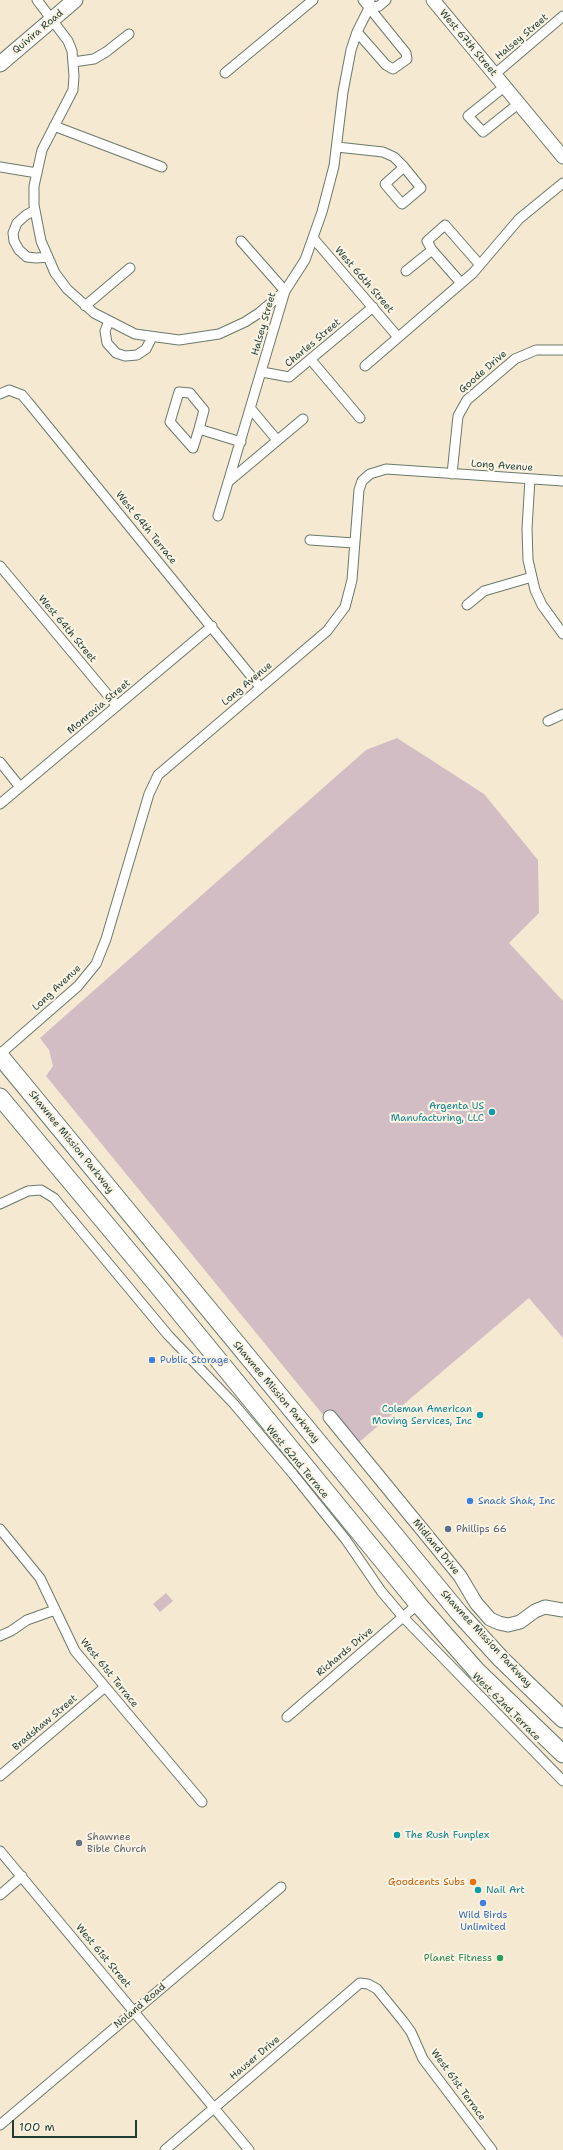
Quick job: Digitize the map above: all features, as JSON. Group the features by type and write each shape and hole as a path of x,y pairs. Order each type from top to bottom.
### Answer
{"highway":[{"name":"Shawnee Mission Parkway","path":"0,1055 430,1579 501,1659 563,1719"},
{"path":"0,1097 157,1285 418,1604 476,1670 561,1748"},
{"path":"131,1254 152,1263 174,1268"},
{"path":"157,1285 172,1284 195,1293"},
{"path":"389,1570 430,1579"},
{"path":"418,1604 459,1613"}],"main road":[{"name":"Quivira Road","path":"0,64 75,0"}],"street":[{"path":"38,0 68,41 73,62 73,90 42,150 34,186 35,210 39,233 48,257 56,273 67,289 85,306 124,330 152,337 179,340 219,334 245,322 259,313 285,291 241,241"},
{"path":"226,74 313,0"},
{"path":"363,0 370,4 379,6 386,0"},
{"name":"West 67th Street","path":"433,0 563,157"},
{"path":"357,32 386,65 392,69 407,59 406,53 370,4"},
{"name":"Halsey Street","path":"218,516 285,291 302,266 313,238 332,174 337,147 343,92 351,50 357,32 370,4"},
{"name":"Halsey Street","path":"495,74 563,16"},
{"path":"73,62 94,59 106,52 129,34"},
{"name":"West 67th Street","path":"504,87 468,116 483,132 518,104"},
{"path":"54,126 162,167"},
{"path":"337,147 389,154 404,167"},
{"path":"0,167 36,173"},
{"path":"365,366 461,283 480,265 519,219 563,183"},
{"path":"35,210 26,215 17,223 13,232 14,241 19,250 27,257 48,257"},
{"path":"461,283 432,250 427,241 445,225 480,265"},
{"name":"West 66th Street","path":"313,238 398,337"},
{"path":"406,271 432,250"},
{"path":"85,306 130,268"},
{"name":"Charles Street","path":"262,372 289,377 373,307"},
{"path":"109,322 105,331 107,342 116,353 124,356 137,355 146,349 152,337"},
{"name":"Goode Drive","path":"452,474 458,416 467,400 521,356 536,350 563,350"},
{"path":"311,360 360,418"},
{"name":"West 64th Terrace","path":"0,394 9,390 22,395 212,626 260,687"},
{"path":"179,392 190,393 204,410 199,429 193,448 170,422 179,392"},
{"path":"251,409 278,440"},
{"path":"228,482 303,419"},
{"path":"199,429 240,442"},
{"name":"Long Avenue","path":"0,1055 78,986 96,964 106,939 149,794 158,775 333,625 345,607 350,594 359,490 362,481 370,474 386,469 563,481"},
{"path":"530,479 527,551 532,577 542,605 563,634"},
{"path":"310,540 354,543"},
{"name":"West 64th Street","path":"0,566 117,706"},
{"path":"467,605 484,591 532,577"},
{"name":"Monrovia Street","path":"0,804 212,626"},
{"path":"548,721 563,714"},
{"path":"0,762 20,787"},
{"name":"West 62nd Terrace","path":"0,1204 28,1191 41,1190 54,1198 168,1335 234,1404 293,1474 342,1534 381,1592 403,1617 563,1781"},
{"name":"Midland Drive","path":"330,1416 460,1576 476,1603 490,1619 508,1625 520,1622 535,1611 545,1607 563,1610"},
{"name":"West 61st Terrace","path":"0,1529 40,1578 51,1597 55,1610 75,1651 202,1802"},
{"name":"Richards Drive","path":"287,1717 418,1604"},
{"path":"0,1636 11,1631 26,1620 55,1610"},
{"name":"Bradshaw Street","path":"0,1776 105,1687"},
{"name":"West 61st Street","path":"0,1850 249,2150"},
{"path":"0,1894 22,1876"},
{"name":"Noland Road","path":"0,2125 281,1887"},
{"name":"West 61st Terrace","path":"360,1983 368,1984 377,1990 403,2021 411,2032 423,2059 492,2150"},
{"name":"Hauser Drive","path":"164,2150 360,1983"}],"shaded area":[{"path":"397,738 484,794 538,860 539,913 509,943 563,1001 563,1338 529,1298 351,1449 46,1076 53,1066 49,1050 40,1038 366,750"},
{"path":"166,1593 173,1601 160,1612 153,1604"}],"place":[{"name":"Argenta US Manufacturing, LLC","path":"492,1112"},
{"name":"Public Storage","path":"152,1360"},
{"name":"Coleman American Moving Services, Inc","path":"480,1415"},
{"name":"Snack Shak, Inc","path":"470,1501"},
{"name":"Phillips 66","path":"448,1529"},
{"name":"The Rush Funplex","path":"397,1835"},
{"name":"Shawnee Bible Church","path":"79,1843"},
{"name":"Goodcents Subs","path":"473,1882"},
{"name":"Nail Art","path":"478,1890"},
{"name":"Wild Birds Unlimited","path":"483,1903"},
{"name":"Planet Fitness","path":"500,1958"}]}
